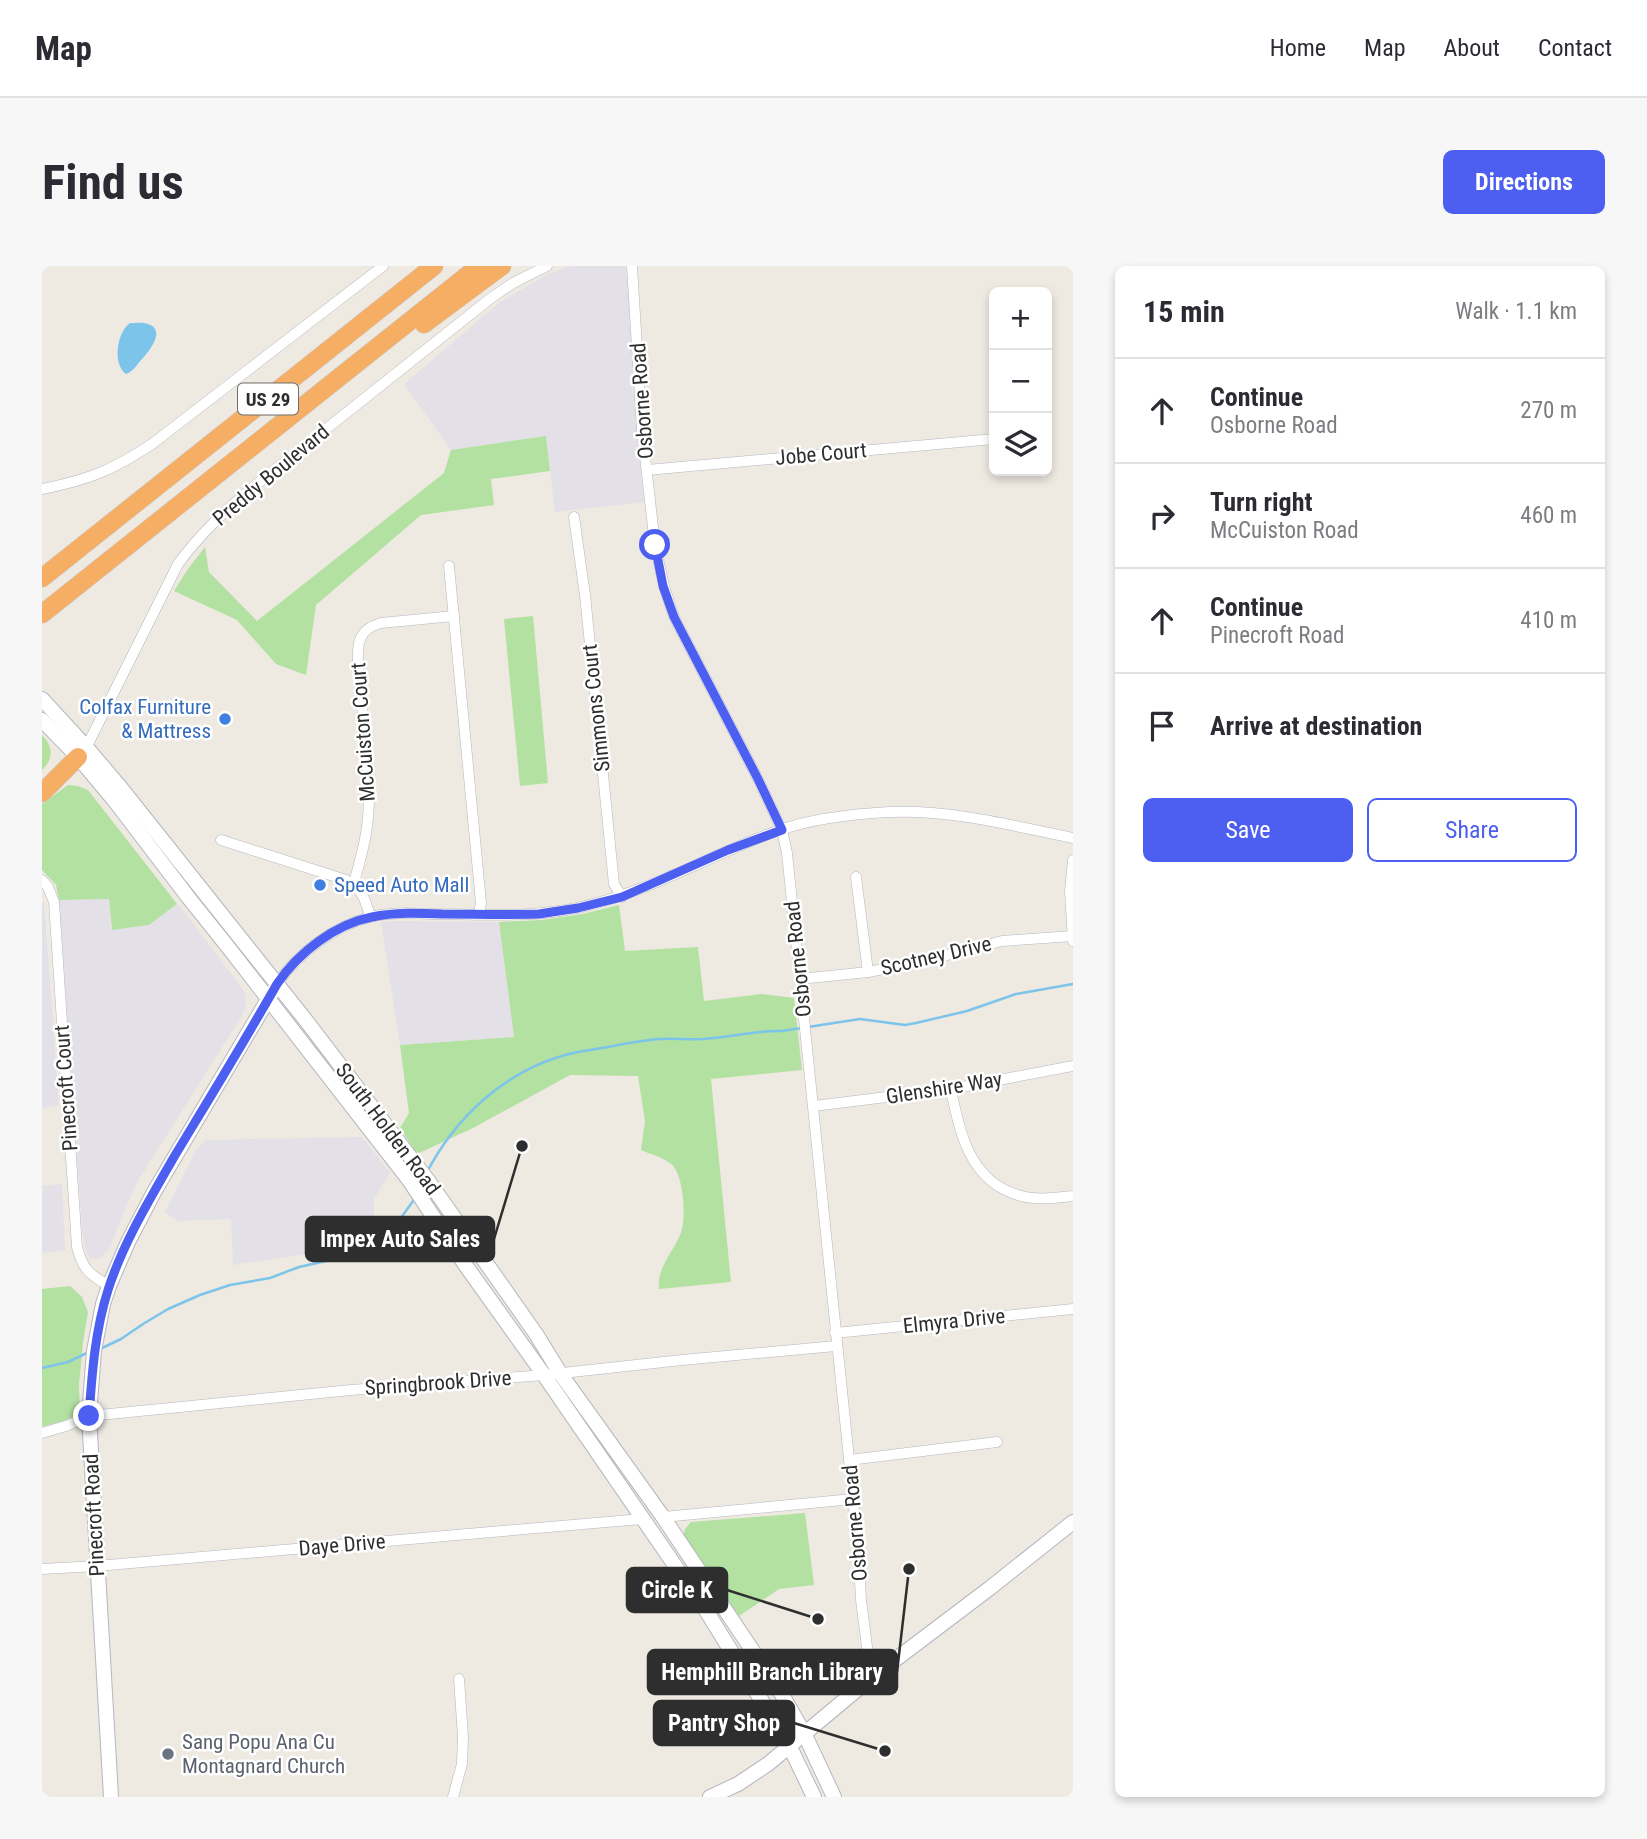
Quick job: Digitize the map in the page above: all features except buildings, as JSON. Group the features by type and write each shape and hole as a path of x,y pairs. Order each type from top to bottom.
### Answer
{"highway":[{"name":"US 29","path":"42,578 435,266"},
{"name":"US 29","path":"42,614 479,266"},
{"path":"349,369 409,335 502,266"},
{"path":"42,778 54,768 83,753"},
{"path":"42,793 83,753"}],"main road":[{"name":"South Holden Road","path":"42,699 83,753 277,984 427,1179 663,1517 781,1693 834,1797"},
{"name":"South Holden Road","path":"42,720 83,753 114,800 188,898 409,1180 706,1612 789,1745 814,1797"},
{"name":"Pinecroft Road","path":"111,1797 89,1416 94,1351 103,1304 128,1242 154,1192 277,984"},
{"path":"710,1797 738,1784 768,1764 871,1678 1073,1522"}],"street":[{"path":"42,489 97,475 126,462 383,266"},
{"name":"Preddy Boulevard","path":"83,753 178,564 197,539 253,487 491,298 513,283 547,266"},
{"name":"Osborne Road","path":"632,266 642,430 655,545 663,586 674,617 782,830 787,853 871,1678"},
{"name":"Jobe Court","path":"647,470 989,439"},
{"name":"Simmons Court","path":"574,517 614,884 622,897"},
{"path":"449,566 481,904 479,914"},
{"name":"McCuiston Court","path":"354,883 368,818 358,657 361,637 370,626 382,623 454,616"},
{"path":"277,984 287,969 322,940 343,927 370,917 408,913 558,912 622,897 728,850 782,830 831,818 920,811 1073,838"},
{"path":"221,840 354,883 362,892 370,917"},
{"path":"1073,859 1070,891 1073,939"},
{"path":"856,877 868,972"},
{"name":"Pinecroft Court","path":"42,880 54,902 77,1247 81,1263 89,1274 109,1286"},
{"name":"Scotney Drive","path":"800,979 868,972 1002,941 1073,939"},
{"name":"Glenshire Way","path":"814,1106 951,1089 1073,1066"},
{"path":"951,1089 959,1129 968,1153 993,1182 1019,1196 1073,1196"},
{"name":"Elmyra Drive","path":"835,1333 1073,1309"},
{"name":"Springbrook Drive","path":"42,1433 89,1416 364,1388 544,1375 836,1346"},
{"path":"849,1460 997,1442"},
{"path":"663,1517 853,1499"},
{"name":"Daye Drive","path":"42,1569 642,1519"},
{"path":"453,1797 462,1764 459,1679"}],"shaded area":[{"path":"572,266 625,266 644,502 555,512 546,436 451,450 404,384 500,302 550,273"},
{"path":"109,899 111,930 149,925 178,904 244,991 246,1002 243,1014 136,1184 108,1251 100,1258 91,1259 86,1252 82,1228 59,900"},
{"path":"42,902 59,1105 42,1108"},
{"path":"381,922 499,922 514,1037 400,1045"},
{"path":"362,1137 390,1173 374,1199 374,1215 368,1235 354,1247 233,1265 231,1219 177,1221 165,1212 196,1150 206,1140"},
{"path":"62,1184 65,1250 42,1253 42,1186"}],"green space":[{"path":"546,436 550,471 491,479 494,505 421,515 316,605 306,675 276,664 237,620 174,591 205,547 209,572 257,621 444,473 451,450"},
{"path":"533,616 548,783 520,786 504,619"},
{"path":"42,735 51,752 49,761 42,770"},
{"path":"68,785 88,790 177,904 149,925 112,930 109,899 59,900 56,885 42,870 42,804"},
{"path":"619,905 625,951 698,947 704,1001 762,994 794,998 802,1070 711,1079 731,1282 659,1289 660,1274 682,1228 683,1197 675,1168 663,1159 641,1150 645,1121 638,1076 570,1075 473,1128 417,1154 400,1128 409,1113 400,1045 514,1037 499,922 542,920"},
{"path":"70,1286 82,1297 88,1312 79,1385 80,1413 42,1427 42,1289"},
{"path":"805,1513 814,1585 779,1589 739,1616 683,1538 685,1529 691,1522"}],"water":[{"path":"130,323 148,324 156,331 156,335 146,354 126,374 119,363 118,348 122,333"}],"waterway":[{"path":"427,1172 452,1133 484,1099 522,1073 565,1055 647,1040 712,1038 860,1019 905,1025 967,1011 1016,994 1073,984"},
{"path":"102,1348 168,1309 200,1295 230,1285 270,1278 365,1248 392,1230 416,1197"},
{"path":"42,1368 68,1362 89,1352"}],"place":[{"name":"Colfax Furniture & Mattress","path":"225,719"},
{"name":"Speed Auto Mall","path":"320,885"},
{"name":"Impex Auto Sales","path":"522,1146"},
{"name":"Hemphill Branch Library","path":"909,1569"},
{"name":"Circle K","path":"818,1619"},
{"name":"Pantry Shop","path":"885,1751"},
{"name":"Sang Popu Ana Cu Montagnard Church","path":"168,1754"}],"route":[{"path":"89,1416 94,1351 103,1304 128,1242 154,1192 277,984 287,969 310,949 343,927 370,917 408,913 539,914 599,903 622,897 728,850 782,830 674,617 663,586 655,545"}]}
